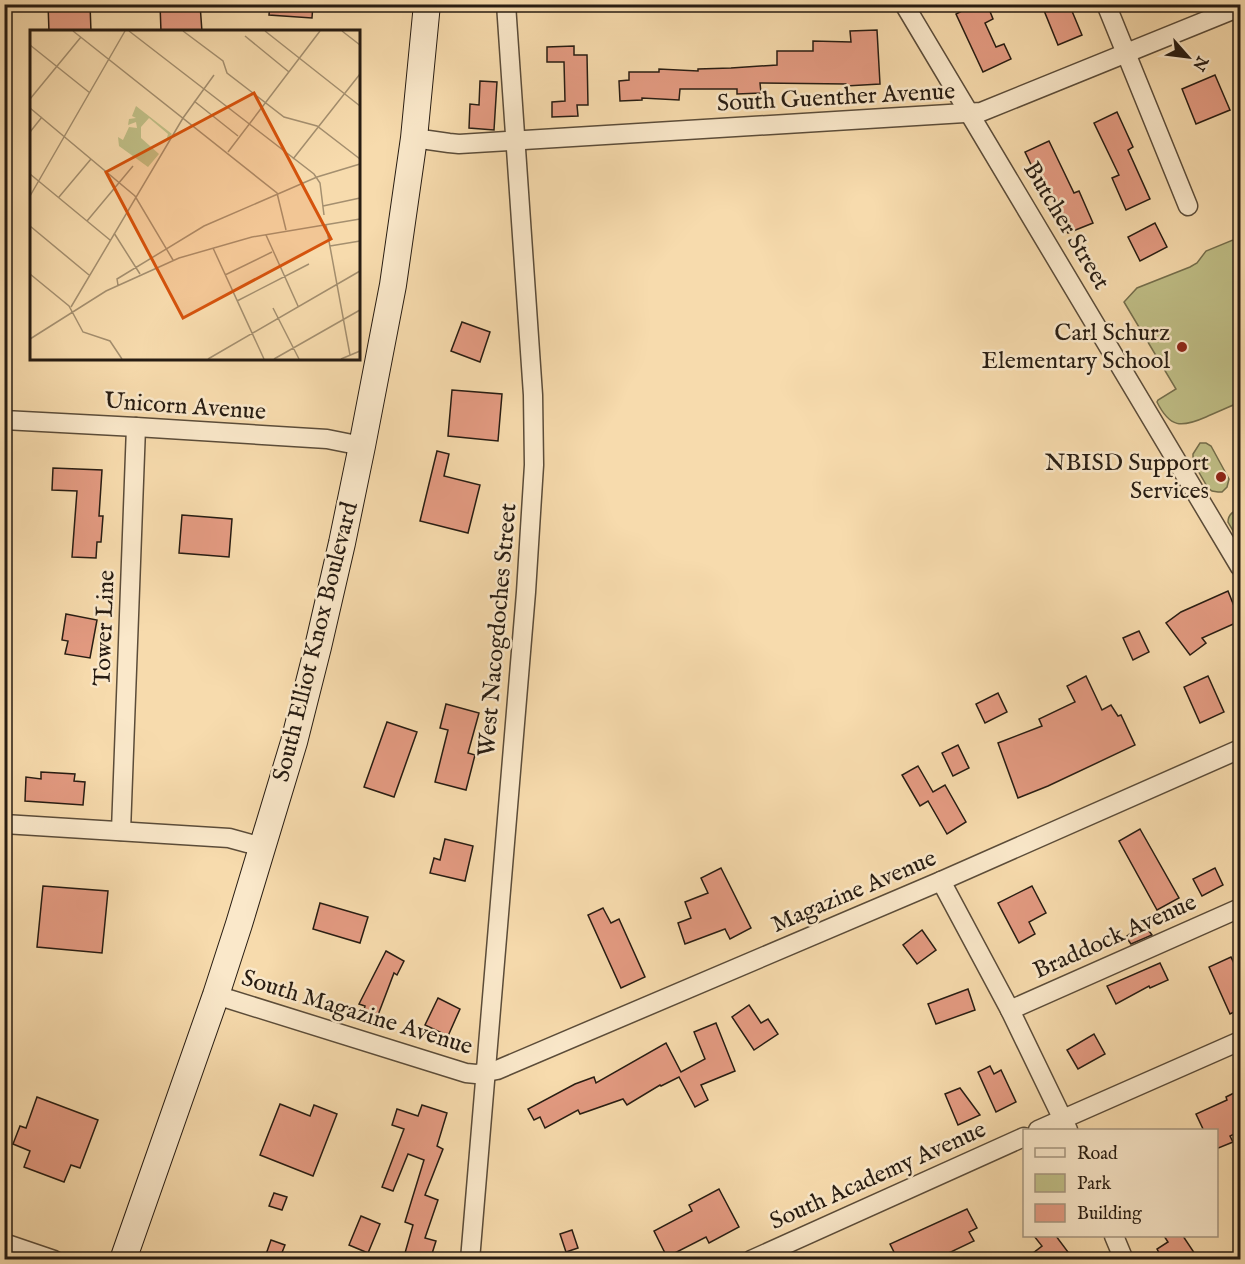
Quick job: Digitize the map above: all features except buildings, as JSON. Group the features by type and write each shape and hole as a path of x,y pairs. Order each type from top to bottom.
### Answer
{"main road":[{"name":"South Elliot Knox Boulevard","path":"123,1260 216,995 294,742 316,657 363,446 393,285 414,138 428,4"}],"street":[{"name":"West Nacogdoches Street","path":"470,1260 529,556 534,465 533,395 506,4"},
{"name":"Butcher Street","path":"904,4 1240,567"},
{"path":"1106,4 1188,206"},
{"name":"South Guenther Avenue","path":"414,138 449,143 970,114 991,109 1240,7"},
{"name":"Unicorn Avenue","path":"4,420 327,439 363,446"},
{"name":"Tower Line","path":"121,831 136,427"},
{"name":"Magazine Avenue","path":"485,1073 497,1070 941,881 1240,749"},
{"path":"4,824 229,838 262,847"},
{"path":"941,881 1010,1010 1065,1125"},
{"name":"Braddock Avenue","path":"1010,1010 1240,908"},
{"name":"South Magazine Avenue","path":"216,995 466,1073 485,1073"},
{"path":"1047,1129 1065,1125 1240,1041"},
{"name":"South Academy Avenue","path":"751,1260 1023,1137"},
{"path":"1114,1237 1124,1260"},
{"path":"4,1244 54,1260"}],"green space":[{"name":"Carl Schurz Elementary School","path":"1240,237 1240,402 1197,421 1177,423 1167,417 1157,402 1176,389 1124,302 1137,288 1190,267 1197,263 1206,251"},
{"path":"1200,443 1211,446 1229,479 1227,487 1222,492 1208,488 1193,462 1193,454"},
{"path":"1240,508 1240,543 1228,519"}],"place":[{"name":"Carl Schurz Elementary School","path":"1182,347"},
{"name":"NBISD Support Services","path":"1221,477"}]}
